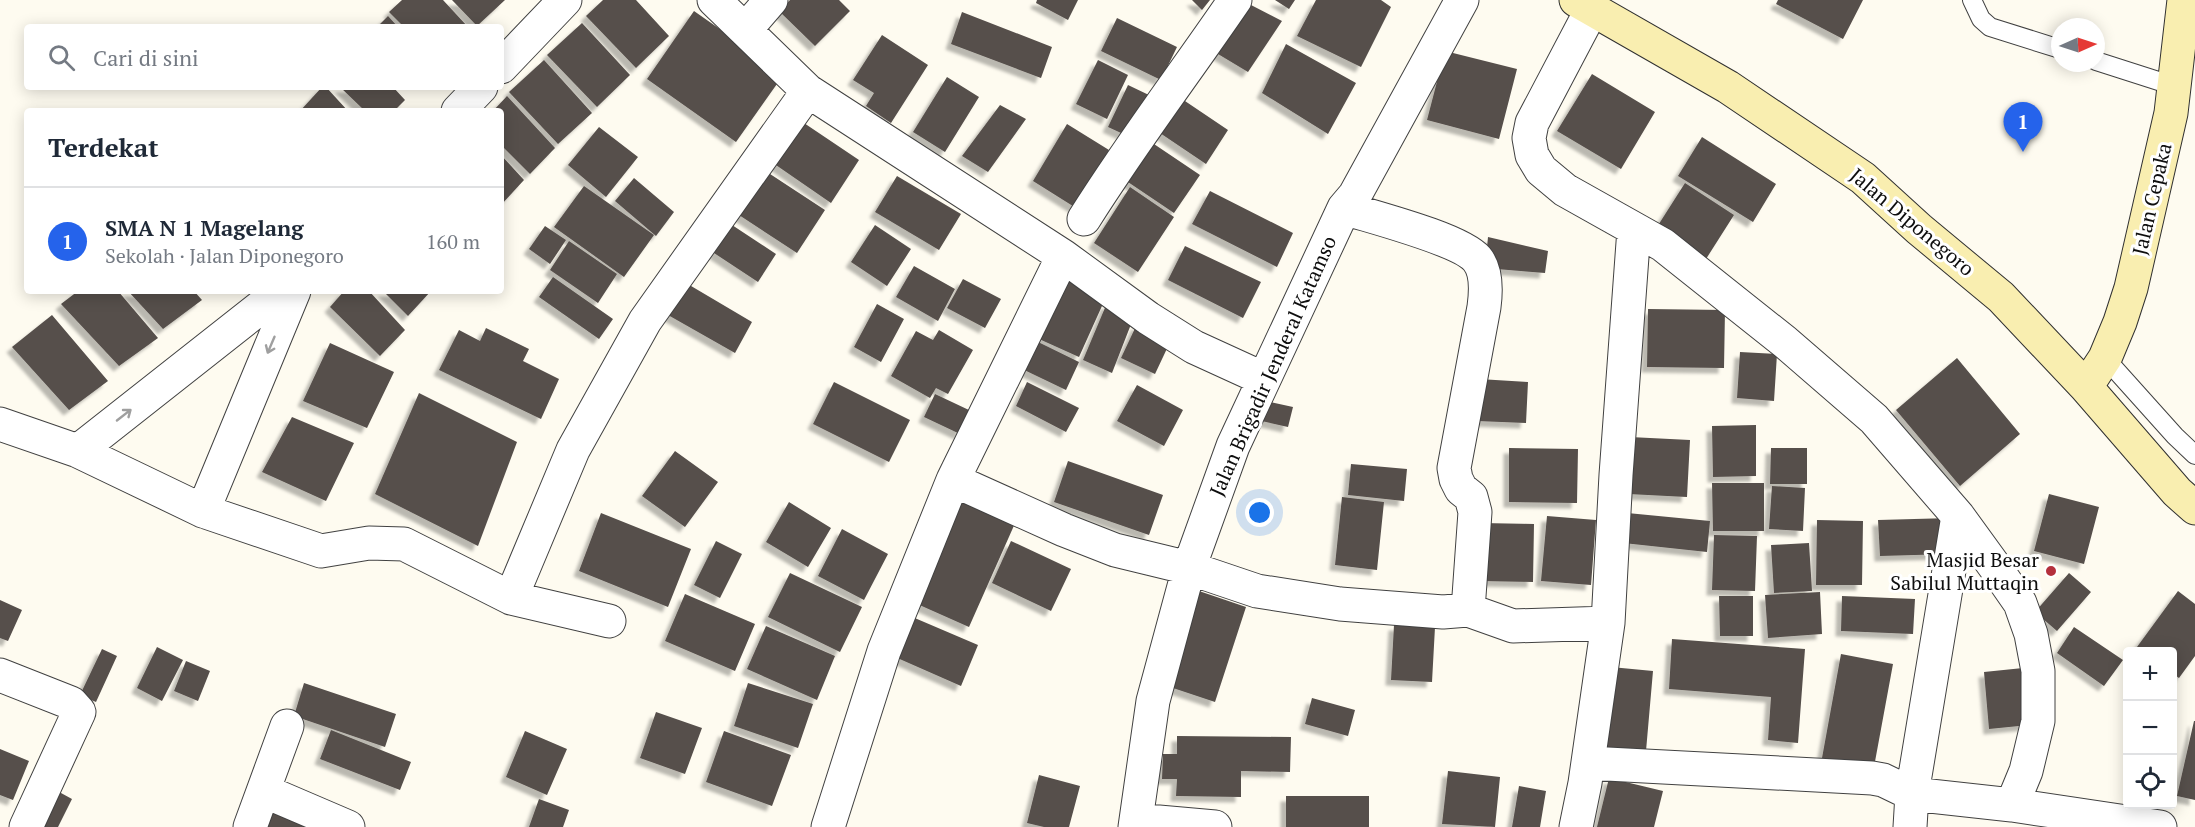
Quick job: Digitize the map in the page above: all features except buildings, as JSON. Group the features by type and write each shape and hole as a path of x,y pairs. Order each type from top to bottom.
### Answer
{"main road":[{"name":"Jalan Cepaka","path":"2086,387 2105,358 2131,288 2171,113 2184,0"},
{"name":"Jalan Diponegoro","path":"1584,5 1728,87 1863,178 1919,229 2001,297 2086,387 2177,492 2195,508"}],"street":[{"path":"504,64 565,0"},
{"path":"714,0 808,91 1063,256 1148,318 1194,347 1264,379"},
{"path":"746,29 771,0"},
{"path":"1084,219 1115,168 1184,75 1234,0"},
{"name":"Jalan Brigadir Jenderal Katamso","path":"1135,824 1153,701 1189,568 1233,446 1344,208 1355,195 1462,0"},
{"path":"1584,5 1532,123 1529,138 1532,155 1541,170 1565,190 1663,245 1776,334 1874,419 1958,516 2020,603 2031,634 2038,671 2037,722 2026,771 2012,805"},
{"path":"461,108 479,90"},
{"path":"511,598 573,450 645,321 808,91"},
{"path":"1344,208 1467,250 1478,260 1484,275 1486,291 1484,307 1454,468 1456,479 1461,489 1471,497 1475,512 1468,610"},
{"path":"1576,827 1588,763 1608,623 1616,474 1634,229"},
{"path":"828,827 884,651 953,480 1063,256"},
{"path":"78,452 277,294"},
{"path":"202,511 293,294"},
{"path":"0,424 78,452 202,511 321,551 369,543 404,544 511,598 609,621"},
{"path":"953,480 1064,530 1115,550 1189,568 1257,591 1340,604 1443,612 1468,610 1513,626 1608,623"},
{"path":"1910,827 1912,795 1958,516"},
{"path":"0,675 72,703 79,712 26,827"},
{"path":"250,827 287,726"},
{"path":"1588,763 1872,778 1883,780 1912,795 2012,805 2160,827"},
{"path":"264,791 348,827"},
{"path":"1135,824 1215,827"}],"lane":[{"path":"1972,0 1981,19 1990,27 2051,46"},
{"path":"2105,64 2174,86"},
{"path":"2105,358 2195,455"}],"place":[{"name":"SMA N 1 Magelang","path":"2023,152"},
{"name":"Masjid Besar Sabilul Muttaqin","path":"2051,571"}]}
